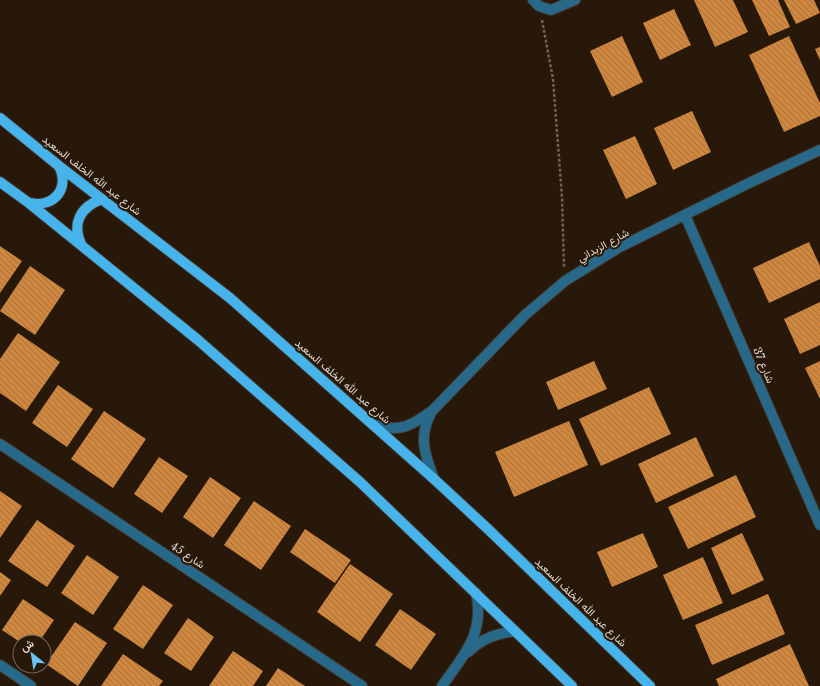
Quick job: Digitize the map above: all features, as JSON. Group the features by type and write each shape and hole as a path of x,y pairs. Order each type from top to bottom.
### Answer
{"main road":[{"name":"شارع عبد الله الخلف السعيد","path":"0,118 59,166 230,298 375,425 434,479 489,530 650,686"},
{"path":"29,203 36,205 44,204 51,201 57,195 61,189 63,181 59,166"},
{"path":"0,182 29,203 204,345 360,482 572,686"},
{"path":"82,246 78,237 77,227 79,217 93,202 102,199"}],"street":[{"path":"536,3 551,10 575,0"},
{"name":"شارع الزبداني","path":"375,425 386,429 397,429 411,424 433,410 525,315 565,281 618,248 820,150"},
{"name":"شارع 37","path":"685,215 820,525"},
{"name":"شارع الزبداني","path":"433,410 426,422 424,449 434,479"},
{"name":"شارع 45","path":"0,444 362,686"},
{"path":"442,686 470,644 479,618 479,605 476,593"},
{"path":"463,656 484,639 498,633 515,631"},
{"path":"0,664 31,686"}],"path":[{"path":"536,3 553,79 562,196 565,281"}],"building":[{"path":"694,0 733,0 748,32 715,47"},
{"path":"752,0 778,0 790,27 769,36"},
{"path":"784,0 814,0 820,13 796,24"},
{"path":"674,9 691,45 660,60 643,23"},
{"path":"622,36 643,82 612,97 590,51"},
{"path":"789,36 820,103 820,116 784,132 749,55"},
{"path":"820,47 820,60 815,49"},
{"path":"692,111 711,152 673,170 654,128"},
{"path":"635,136 657,184 626,199 603,150"},
{"path":"809,242 820,266 820,279 769,303 753,268"},
{"path":"0,246 22,261 0,293"},
{"path":"30,266 65,290 35,335 0,311"},
{"path":"820,302 820,345 800,354 784,319"},
{"path":"18,333 60,362 26,411 0,393 0,359"},
{"path":"594,361 607,389 558,410 546,382"},
{"path":"820,361 820,399 805,368"},
{"path":"58,385 93,409 67,447 32,423"},
{"path":"649,387 671,434 601,466 579,419"},
{"path":"104,411 146,439 113,488 71,459"},
{"path":"569,421 588,465 514,497 495,452"},
{"path":"696,437 714,476 656,503 638,464"},
{"path":"159,457 188,476 162,513 134,494"},
{"path":"736,475 756,517 688,549 668,507"},
{"path":"210,477 241,498 213,538 183,517"},
{"path":"0,491 22,506 0,538"},
{"path":"254,501 291,526 261,570 224,545"},
{"path":"37,520 75,546 47,587 8,561"},
{"path":"305,529 351,560 335,583 290,552"},
{"path":"643,533 658,567 612,587 597,552"},
{"path":"742,533 764,580 732,595 711,548"},
{"path":"87,555 119,577 93,615 61,593"},
{"path":"703,557 723,603 683,620 663,575"},
{"path":"350,564 393,594 360,642 317,612"},
{"path":"0,572 11,580 0,596"},
{"path":"143,585 173,605 143,649 113,629"},
{"path":"768,594 785,634 712,665 695,625"},
{"path":"23,599 54,620 44,634 12,634 12,637 2,630"},
{"path":"400,609 436,634 411,670 375,645"},
{"path":"188,618 214,637 191,671 164,653"},
{"path":"75,622 107,643 78,686 52,668 52,655"},
{"path":"790,644 809,686 719,686 716,679"},
{"path":"233,651 263,671 253,686 209,686"},
{"path":"123,654 163,681 159,686 101,686"},
{"path":"278,668 305,686 266,686"}]}
